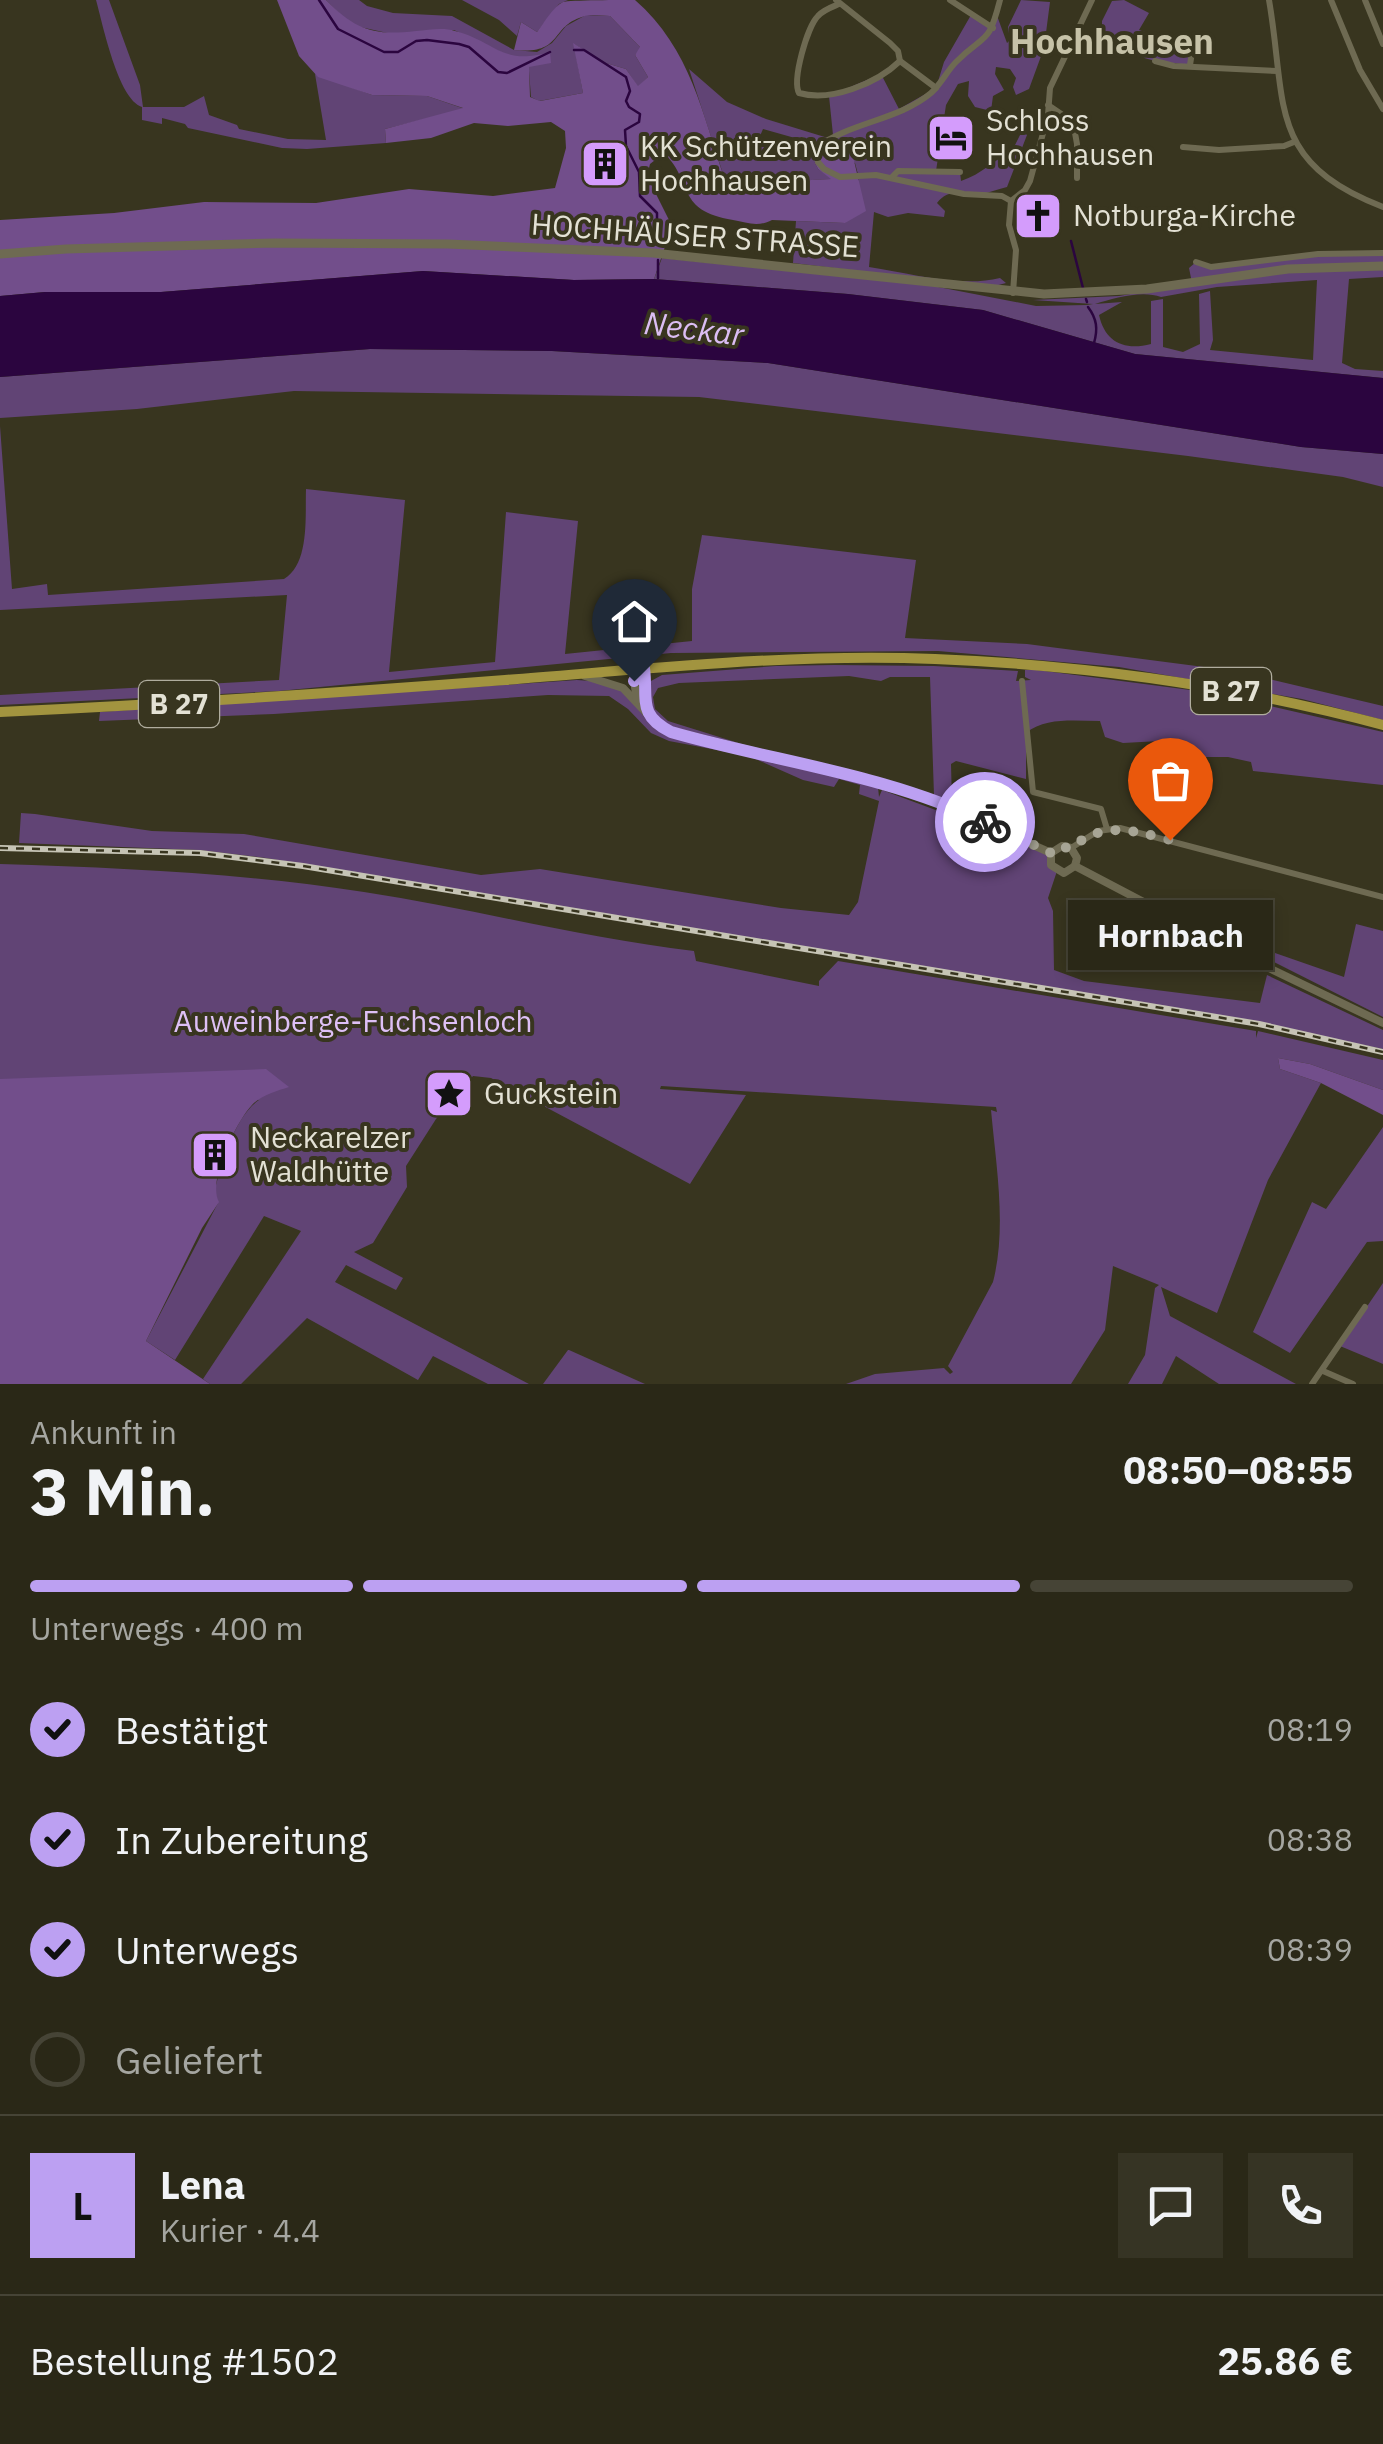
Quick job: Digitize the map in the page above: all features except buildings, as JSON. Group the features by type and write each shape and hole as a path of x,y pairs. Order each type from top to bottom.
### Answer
{"main road":[{"name":"HOCHHÄUSER STRASSE","path":"0,254 66,248 275,243 448,244 653,253 1013,292 1102,293 1288,270 1383,266"},
{"name":"B 27","path":"0,712 200,703 772,659 978,661 1077,669 1207,687 1383,725"}],"street":[{"path":"950,0 993,28"},
{"path":"816,147 834,135 907,106 936,88 959,59 982,44 993,28 1000,0"},
{"path":"1013,292 1016,250 1009,226 1011,201 1030,181 1050,88 1092,0"},
{"path":"1269,0 1278,71 1294,142 1336,186 1383,207"},
{"path":"1331,0 1348,44 1383,110"},
{"path":"1365,0 1383,44"},
{"path":"900,61 836,95 798,93 795,79 811,26 817,16 838,2 890,43 898,51 900,61 936,88"},
{"path":"1190,66 1194,39"},
{"path":"1155,61 1278,71"},
{"path":"1048,105 1073,122 1078,144 1077,178"},
{"path":"802,140 816,147"},
{"path":"1183,147 1220,150 1294,142"},
{"path":"816,147 818,162 832,174 891,178 964,194 1002,196 1011,201"},
{"path":"891,178 898,171 960,172"},
{"path":"1196,262 1211,267 1318,254 1383,252"},
{"path":"637,700 634,681 644,668"},
{"path":"644,668 646,709"},
{"path":"576,673 612,682 671,732 880,782 923,796 1051,853"},
{"path":"1022,681 1033,792 1101,809 1106,829"},
{"path":"1071,848 1106,829 1135,830 1383,898"},
{"path":"1058,847 1071,848 1076,854 1075,866 1068,872 1056,871 1050,861 1051,853 1058,847"},
{"path":"1075,866 1270,969 1383,1023"},
{"path":"1312,1384 1365,1307"},
{"path":"1323,1371 1353,1384"}],"green space":[{"path":"96,0 109,0 140,85 143,107 184,107 204,96 209,115 239,129 288,139 326,140 315,74 372,95 427,96 465,109 385,129 386,143 307,149 282,148 188,128 162,118 162,124 142,120 142,107 133,101 119,76"},
{"path":"326,0 359,0 393,13 452,16 514,50 537,52 552,43 566,26 586,15 610,16 641,48 635,55 648,77 638,87 626,69 606,63 574,44 583,93 539,101 531,97 528,58 511,57 454,30 392,34 351,25"},
{"path":"462,0 568,0 559,4 537,32 521,22 517,36 499,20"},
{"path":"1021,0 1050,2 1044,48 1029,89 1016,95 1016,78 1010,69 996,67 995,74 1004,90 993,96 991,111 975,107 968,96 969,81 958,84 946,105 936,171 960,172 961,181 968,178 1012,151 1022,131 1027,135 1007,187 976,195 948,194 937,203 945,211 944,217 908,213 888,217 874,212 869,267 952,280 1000,278 1006,283 991,287 793,263 796,221 845,223 859,178 855,163 802,140 763,129 760,136 764,139 798,151 806,158 810,153 818,169 833,179 729,184 689,69 727,102 828,138 833,135 829,96 881,74 899,109 936,88 944,62 971,15 992,27 996,13 1007,43 1008,27"},
{"path":"1124,0 1149,13 1139,30 1192,48 1190,65 1155,61 1102,46 1102,21 1112,1"},
{"path":"1383,253 1383,277 1349,279 1342,363 1355,369 1383,371 1383,378 1135,354 983,310 848,294 654,279 662,258 933,286 1036,306 1087,305 1093,304 1033,300 1119,296 1192,283 1189,268 1196,262 1211,267 1251,260","holes":["1317,280 1313,360 1210,350 1210,291 1199,294 1200,344 1183,352 1163,347 1163,299 1151,301 1151,344 1141,346 1117,342 1102,324 1099,315 1122,302 1095,304 1137,295 1161,297 1217,287"]},
{"path":"370,349 552,351 768,363 1301,447 1383,454 1383,487 1343,477 1188,456 699,397 294,391 137,409 0,418 0,377"},
{"path":"0,426 12,589 47,584 48,595 284,579 302,551 306,489 405,500 389,672 495,662 506,512 578,521 565,654 692,641 692,589 702,535 916,560 905,638 1027,644 1204,667 1383,706 1383,720 1302,699 1119,667 938,651 671,653 279,691 0,705 0,695 279,680 287,595 0,610"},
{"path":"776,666 934,666 1018,671 1016,681 1031,680 1025,677 1025,670 1037,670 1213,693 1383,732 1383,785 1253,771 1251,762 1228,757 1162,757 1160,741 1123,743 1105,737 1100,721 1070,721 1042,724 1026,733 1026,779 956,761 951,764 952,802 934,795 930,677 890,677 881,681 849,676 679,683 658,688 653,697 655,709 668,721 743,744 668,726 651,706 651,681 662,675"},
{"path":"577,680 617,688 660,730 724,746 743,755 669,741 651,733 609,696 548,695 274,714 99,721 100,712"},
{"path":"751,757 878,787 879,797 882,790 1051,853 1057,871 1048,898 1053,911 1054,970 1084,981 1260,1003 1267,975 1383,1030 1383,1049 1193,1011 266,858 199,850 19,843 21,813 35,814 152,831 244,834 481,875 540,869 781,908 849,915 858,902 879,801 859,794 860,785 839,779 834,787 803,780"},
{"name":"Auweinberge-Fuchsenloch","path":"0,864 228,876 364,892 694,951 696,961 819,986 819,981 838,961 1256,1031 1256,1038 1258,1031 1383,1060 1383,1090 1310,1064 1278,1058 1280,1069 1321,1083 1268,1180 1217,1313 1161,1287 1170,1316 1296,1384 1219,1384 1176,1356 1162,1384 1128,1384 1145,1355 1155,1288 1159,1285 1113,1266 1105,1330 1071,1384 846,1384 875,1374 944,1368 950,1374 953,1372 948,1366 993,1282 997,1261 999,1196 991,1110 997,1112 996,1107 661,1086 660,1089 746,1095 690,1184 491,1078 473,1076 436,1119 406,1166 407,1187 373,1243 354,1252 403,1278 396,1290 346,1265 335,1282 529,1384 488,1384 433,1356 418,1380 307,1318 241,1384 210,1384 203,1379 301,1231 264,1216 175,1360 146,1341 218,1203 209,1188 214,1193 236,1130 259,1100 0,1122"},
{"path":"1356,924 1383,931 1383,1017 1236,943 1238,940 1344,977"},
{"path":"1383,1127 1383,1241 1367,1242 1290,1353 1253,1332 1312,1202 1326,1209"},
{"path":"1383,1283 1383,1364 1340,1346"},
{"path":"569,1350 645,1384 543,1384"}],"shaded area":[{"path":"277,0 326,0 366,29 446,29 509,54 534,56 550,52 551,63 529,67 530,97 540,101 583,93 573,43 606,63 626,69 638,86 648,77 635,55 640,47 610,16 588,15 565,26 541,48 514,50 521,22 537,32 563,2 635,0 654,19 682,61 729,184 831,179 818,169 810,153 828,138 850,144 866,211 845,223 772,220 753,224 715,216 694,203 664,153 650,164 647,176 672,226 654,279 574,280 423,271 161,292 0,296 0,220 114,213 204,202 316,203 409,189 493,196 555,188 566,148 565,131 551,122 508,126 474,123 431,138 386,143 385,129 463,108 427,96 372,95 318,77 299,56"},
{"path":"1278,1058 1310,1064 1383,1090 1383,1115 1321,1083 1280,1069"},
{"path":"266,1069 289,1087 256,1102 238,1124 220,1167 216,1192 219,1202 146,1341 210,1384 0,1384 0,1079"}],"water":[{"name":"Neckar","path":"423,271 574,280 654,279 848,294 983,310 1135,354 1383,378 1383,454 1301,447 768,363 552,351 370,349 0,377 0,296 161,292"}],"waterway":[{"path":"319,0 338,29 384,52 398,52 416,41 459,44 469,47 498,72 507,73 550,52"},
{"path":"574,50 584,50 626,77 630,91 626,101 640,114 639,122 625,130 626,146 639,172 640,196 657,213 657,240"},
{"path":"1071,241 1083,288"},
{"path":"658,260 658,278"},
{"path":"1088,307 1096,324 1094,343"}],"railway":[{"path":"0,848 200,853 303,866 1259,1024 1383,1052"}],"way so far":[{"path":"985,822 1051,853 1058,847 1071,848 1106,829 1135,830 1170,840"}],"place":[{"name":"Schloss Hochhausen","path":"951,138"},
{"name":"KK Schützenverein Hochhausen","path":"605,164"},
{"name":"Notburga-Kirche","path":"1038,216"},
{"name":"Hornbach","path":"1170,840"},
{"name":"Guckstein","path":"449,1094"},
{"name":"Neckarelzer Waldhütte","path":"215,1155"}],"district":[{"name":"Hochhausen","path":"1112,42"}],"route":[{"path":"634,681 644,668 646,709 653,720 671,732 880,782 985,822"}]}
